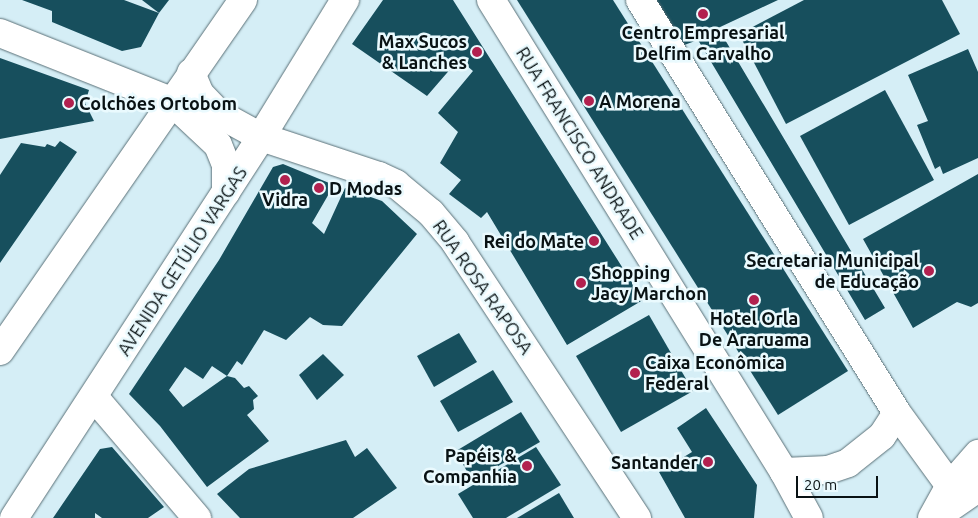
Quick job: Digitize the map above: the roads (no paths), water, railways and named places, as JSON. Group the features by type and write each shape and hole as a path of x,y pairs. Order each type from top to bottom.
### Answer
{"main road":[{"path":"0,351 242,0"},
{"name":"AVENIDA GETÚLIO VARGAS","path":"14,518 262,137 345,0"},
{"name":"RUA FRANCISCO ANDRADE","path":"491,0 784,472 809,518"},
{"path":"640,0 897,413 950,486"},
{"path":"0,32 172,101 218,145 226,165 226,192"},
{"name":"RUA ROSA RAPOSA","path":"191,72 200,94 219,114 262,137 379,176 396,184 431,213 456,242 637,518"},
{"path":"94,397 197,518"},
{"path":"784,472 821,471 848,463 882,436 897,413"},
{"path":"933,518 950,486 978,454"},
{"path":"933,518 978,488"}],"place":[{"name":"Centro Empresarial Delfim Carvalho","path":"703,14"},
{"name":"Max Sucos & Lanches","path":"477,52"},
{"name":"A Morena","path":"589,101"},
{"name":"Colchões Ortobom","path":"69,103"},
{"name":"Vidra","path":"285,180"},
{"name":"D Modas","path":"319,188"},
{"name":"Rei do Mate","path":"594,241"},
{"name":"Secretaria Municipal de Educação","path":"929,271"},
{"name":"Shopping Jacy Marchon","path":"581,283"},
{"name":"Hotel Orla De Araruama","path":"754,300"},
{"name":"Caixa Econômica Federal","path":"635,373"},
{"name":"Santander","path":"708,462"},
{"name":"Papéis & Companhia","path":"527,466"}]}
